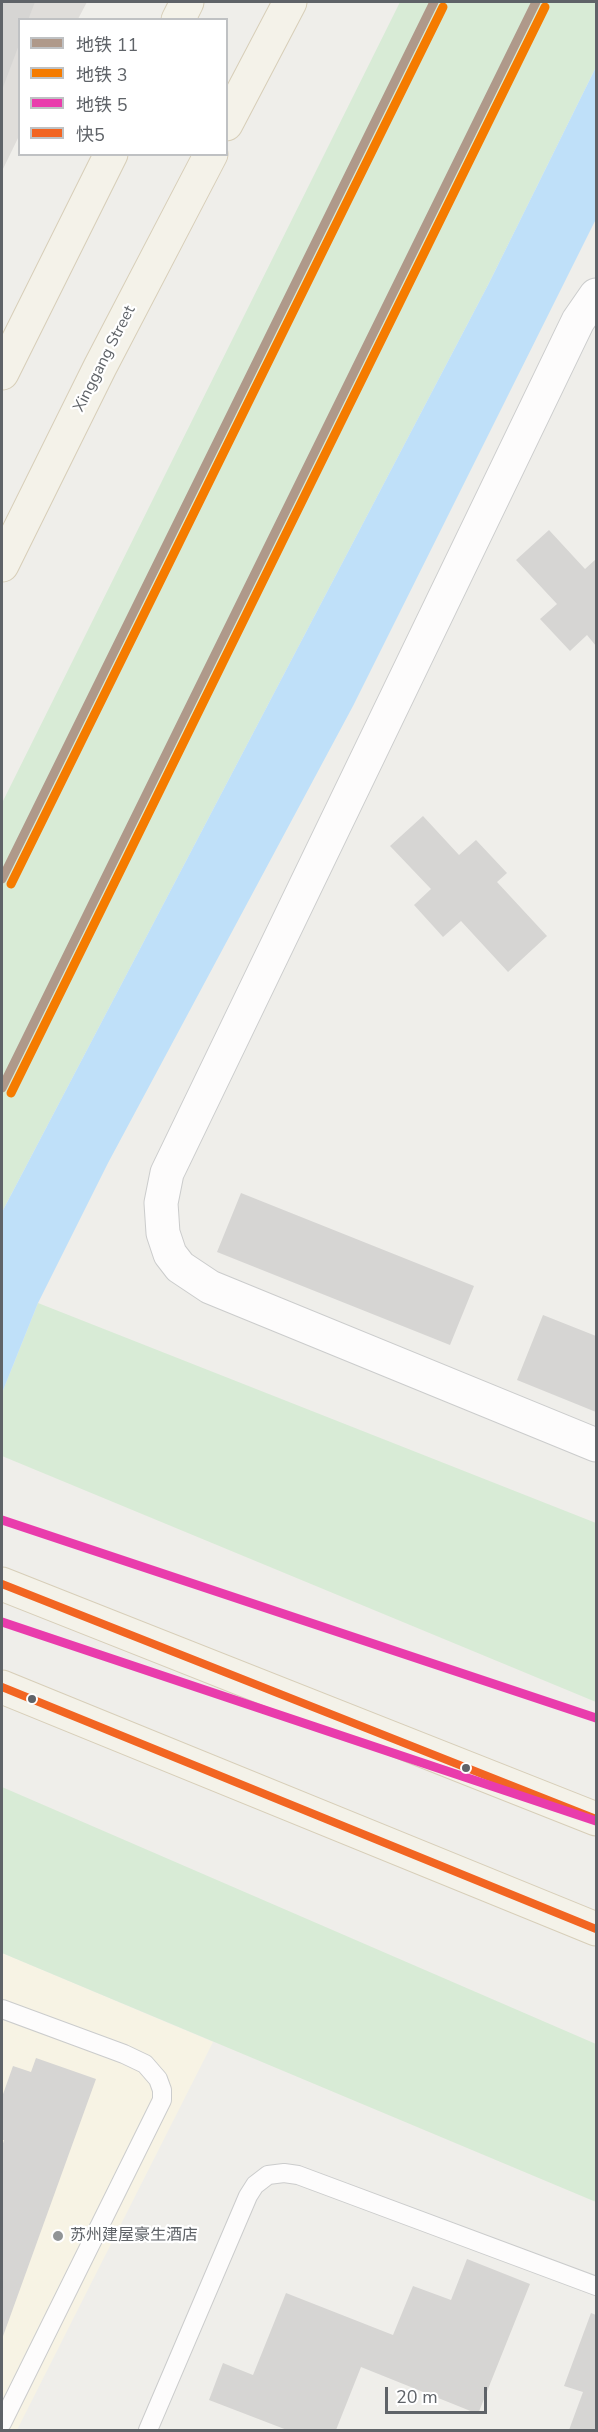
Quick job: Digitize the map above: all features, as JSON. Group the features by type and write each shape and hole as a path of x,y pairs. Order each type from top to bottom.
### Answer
{"main road":[{"path":"179,18 187,2"},
{"path":"228,120 290,2"},
{"path":"2,373 110,156"},
{"name":"Xinggang Street","path":"2,565 209,156"},
{"path":"2,1584 597,1820"},
{"path":"2,1687 597,1929"}],"street":[{"path":"597,295 578,321 172,1162 162,1188 160,1203 163,1233 170,1254 185,1271 210,1287 597,1445"}],"lane":[{"path":"2,2009 145,2064 158,2079 162,2090 162,2100 2,2423"},
{"path":"148,2430 248,2196 255,2185 268,2175 284,2173 298,2175 597,2286"}],"shaded area":[{"path":"2,2 87,2 79,18 18,18 18,138 2,171"},
{"name":"苏州建屋豪生酒店","path":"2,1953 213,2042 17,2430 2,2430"}],"green space":[{"path":"400,2 596,2 596,67 489,283 2,1212 2,803"},
{"path":"38,1303 596,1523 596,1702 2,1456 2,1393"},
{"path":"2,1787 596,2044 596,2202 2,1953"}],"water":[{"path":"596,67 596,219 353,706 108,1163 38,1303 2,1393 2,1212 489,283"}],"building":[{"path":"2,2 35,2 29,18 18,18 18,47 2,90"},
{"path":"549,530 585,569 596,559 596,646 587,635 570,651 540,619 557,604 516,560"},
{"path":"423,816 459,855 476,840 507,873 497,882 547,936 508,972 461,921 443,937 414,905 431,889 390,846"},
{"path":"241,1193 474,1286 450,1345 217,1252"},
{"path":"543,1315 596,1336 596,1412 517,1380"},
{"path":"36,2058 96,2079 2,2339 2,2147 4,2140 2,2140 2,2097 13,2066 31,2072"},
{"path":"467,2259 530,2284 478,2414 361,2367 336,2430 287,2430 209,2400 223,2363 253,2375 286,2293 393,2335 413,2286 451,2300"},
{"path":"591,2313 596,2315 596,2430 569,2430 583,2392 564,2386"}],"metro line":[{"name":"11","path":"2,879 434,2"},
{"name":"11","path":"2,1088 536,2"},
{"name":"3","path":"11,884 443,7"},
{"name":"3","path":"11,1093 545,7"},
{"name":"5","path":"2,1520 596,1718"},
{"name":"5","path":"2,1622 596,1821"}],"transit line":[{"name":"快5","path":"2,1584 596,1819"},
{"name":"快5","path":"2,1687 596,1929"}],"place":[{"name":"苏州建屋豪生酒店","path":"58,2236"}]}
